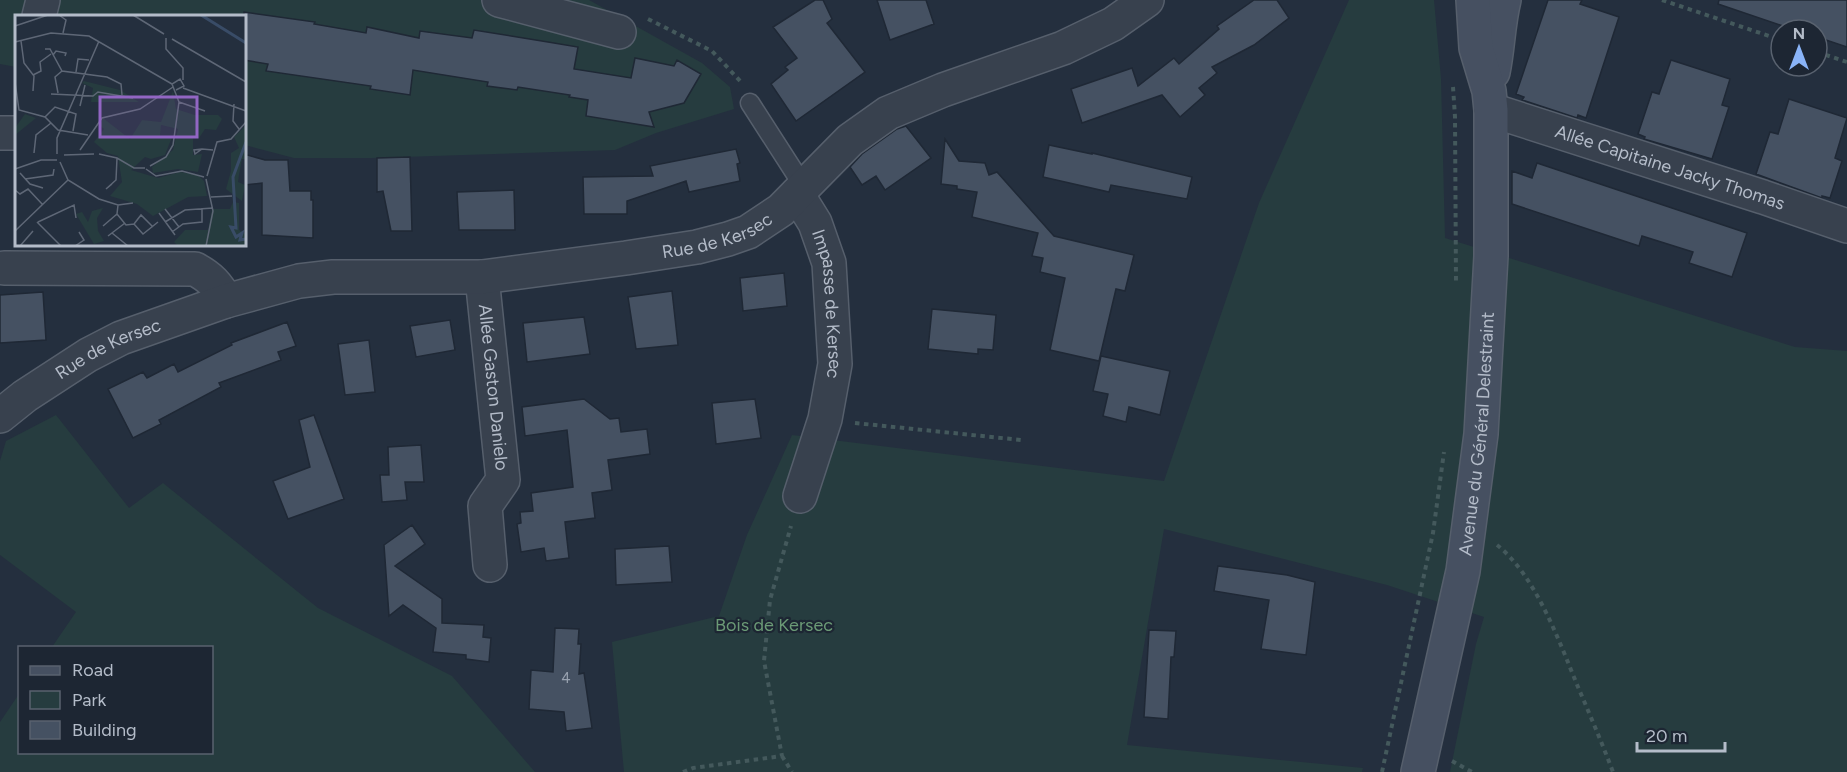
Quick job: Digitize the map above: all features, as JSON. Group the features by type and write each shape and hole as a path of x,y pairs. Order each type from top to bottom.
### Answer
{"street":[{"path":"39,15 43,0"},
{"path":"499,0 630,24"},
{"name":"Rue de Kersec","path":"0,416 25,396 88,355 121,338 226,301 316,278 482,277 697,247 748,232 781,210 850,140 888,113 943,90 1073,44 1113,24 1147,0"},
{"name":"Avenue du Général Delestraint","path":"1473,0 1476,48 1490,100"},
{"name":"Avenue du Général Delestraint","path":"1418,772 1463,571 1481,434 1491,256 1490,100 1498,48 1498,20 1504,0"},
{"name":"Allée Capitaine Jacky Thomas","path":"1490,100 1847,226"},
{"name":"Impasse de Kersec","path":"800,190 829,262 835,364 825,419 800,496"},
{"path":"4,268 195,269 210,278 221,290 226,301"},
{"name":"Allée Gaston Danielo","path":"482,277 503,480 485,506 489,565"}],"lane":[{"path":"750,103 800,190"}],"path":[{"path":"1662,0 1769,36"},
{"path":"630,24 712,51 732,70 748,91 750,103"},
{"path":"1829,56 1847,62"},
{"path":"1452,81 1455,117 1456,292"},
{"path":"825,419 1021,440"},
{"path":"1382,772 1433,533 1446,441"},
{"path":"792,772 782,756 764,661 770,600 800,496"},
{"path":"1433,564 1443,508"},
{"path":"1468,530 1501,548 1527,578 1560,643 1613,772"},
{"path":"683,772 693,768 782,756"},
{"path":"1449,760 1463,765 1472,772"}],"green space":[{"path":"0,0 589,0 702,63 730,87 734,109 656,133 615,150 372,158 294,158 246,145 246,15 15,15 15,67 0,64"},
{"name":"Bois de Kersec","path":"1349,0 1434,0 1441,79 1445,238 1795,347 1847,351 1847,772 1450,772 1476,644 1484,617 1387,585 1164,529 1127,745 1363,768 1362,772 624,772 612,642 719,616 747,535 792,435 1164,481 1259,203"},
{"path":"56,415 129,508 163,483 318,608 452,676 535,772 0,772 0,722 18,695 18,754 213,754 213,646 53,646 76,612 0,555 0,461 6,441"}],"building":[{"path":"815,0 823,0 832,19 827,23 865,72 796,121 771,84 788,70 785,67 797,58 773,27"},
{"path":"877,0 926,0 934,24 890,40"},
{"path":"1254,0 1277,0 1289,18 1254,45 1212,67 1217,73 1199,88 1205,95 1180,117 1162,95 1082,123 1071,89 1132,68 1138,86 1174,58 1179,64 1219,29 1217,26"},
{"path":"1548,0 1582,0 1580,4 1619,17 1586,118 1578,115 1577,118 1522,100 1524,97 1516,94"},
{"path":"1719,0 1847,0 1847,47 1829,41 1829,18 1769,18 1769,21 1718,4"},
{"path":"244,12 315,22 314,24 366,33 367,27 419,38 420,31 472,38 474,30 578,47 574,69 631,78 635,58 674,66 677,60 701,74 684,103 649,112 654,127 586,116 588,100 569,97 570,95 518,87 517,90 487,86 488,82 413,70 410,95 370,89 371,86 266,71 268,64 246,60 246,15"},
{"path":"1671,60 1730,79 1722,105 1729,107 1712,159 1644,139 1645,137 1638,134 1652,92 1659,94"},
{"path":"1789,99 1847,118 1835,158 1842,161 1830,198 1822,196 1822,198 1756,174 1770,132 1778,134"},
{"path":"906,126 931,158 885,190 876,176 862,185 850,167 862,154 897,129"},
{"path":"945,139 959,161 985,163 989,175 997,172 1054,236 1134,255 1125,291 1116,289 1099,361 1050,350 1065,278 1040,272 1043,258 1032,256 1038,233 972,217 977,192 941,184"},
{"path":"1049,145 1192,177 1187,199 1111,185 1109,192 1043,177"},
{"path":"736,149 740,163 737,164 740,181 689,192 686,181 627,201 627,214 584,214 583,177 653,176 650,166"},
{"path":"246,155 265,160 288,160 290,191 311,191 313,238 262,235 262,183 246,185"},
{"path":"410,157 412,231 391,231 383,191 377,192 377,158"},
{"path":"1537,163 1747,233 1732,277 1689,263 1693,252 1642,236 1639,246 1512,204 1512,171 1532,178"},
{"path":"514,190 515,230 459,230 457,192"},
{"path":"784,273 787,306 743,311 740,278"},
{"path":"672,291 678,345 636,349 628,297"},
{"path":"43,292 46,340 0,343 0,295"},
{"path":"932,309 996,315 993,350 978,349 978,354 928,349"},
{"path":"584,317 590,354 527,362 523,323"},
{"path":"450,320 455,350 416,357 410,326"},
{"path":"287,322 296,346 278,352 281,360 219,383 221,387 159,420 161,424 133,438 108,389 143,372 147,378 174,364 178,372 232,345 231,343"},
{"path":"369,340 375,392 345,395 338,344"},
{"path":"1101,356 1170,371 1160,415 1129,407 1126,422 1103,416 1108,394 1093,391"},
{"path":"584,399 610,419 619,418 621,432 647,429 650,454 608,460 612,490 592,493 595,518 565,522 569,558 546,561 544,548 521,552 517,524 521,523 520,512 533,511 531,493 573,487 567,430 525,436 522,407"},
{"path":"755,399 761,438 716,444 712,403"},
{"path":"314,415 344,499 288,519 273,481 310,467 299,420"},
{"path":"421,445 424,482 405,482 407,500 382,502 380,475 389,475 388,447"},
{"path":"412,525 425,544 395,566 442,599 442,623 484,625 483,637 491,638 489,662 466,659 466,655 433,652 436,628 403,605 389,616 384,545"},
{"path":"669,546 672,582 616,585 615,549"},
{"path":"1218,566 1287,575 1315,582 1306,655 1261,649 1269,600 1214,591"},
{"path":"555,628 579,629 578,644 581,644 579,674 584,673 592,728 566,731 564,712 529,709 531,670 553,672"},
{"path":"1149,630 1176,631 1174,657 1171,657 1168,719 1144,717"}]}
